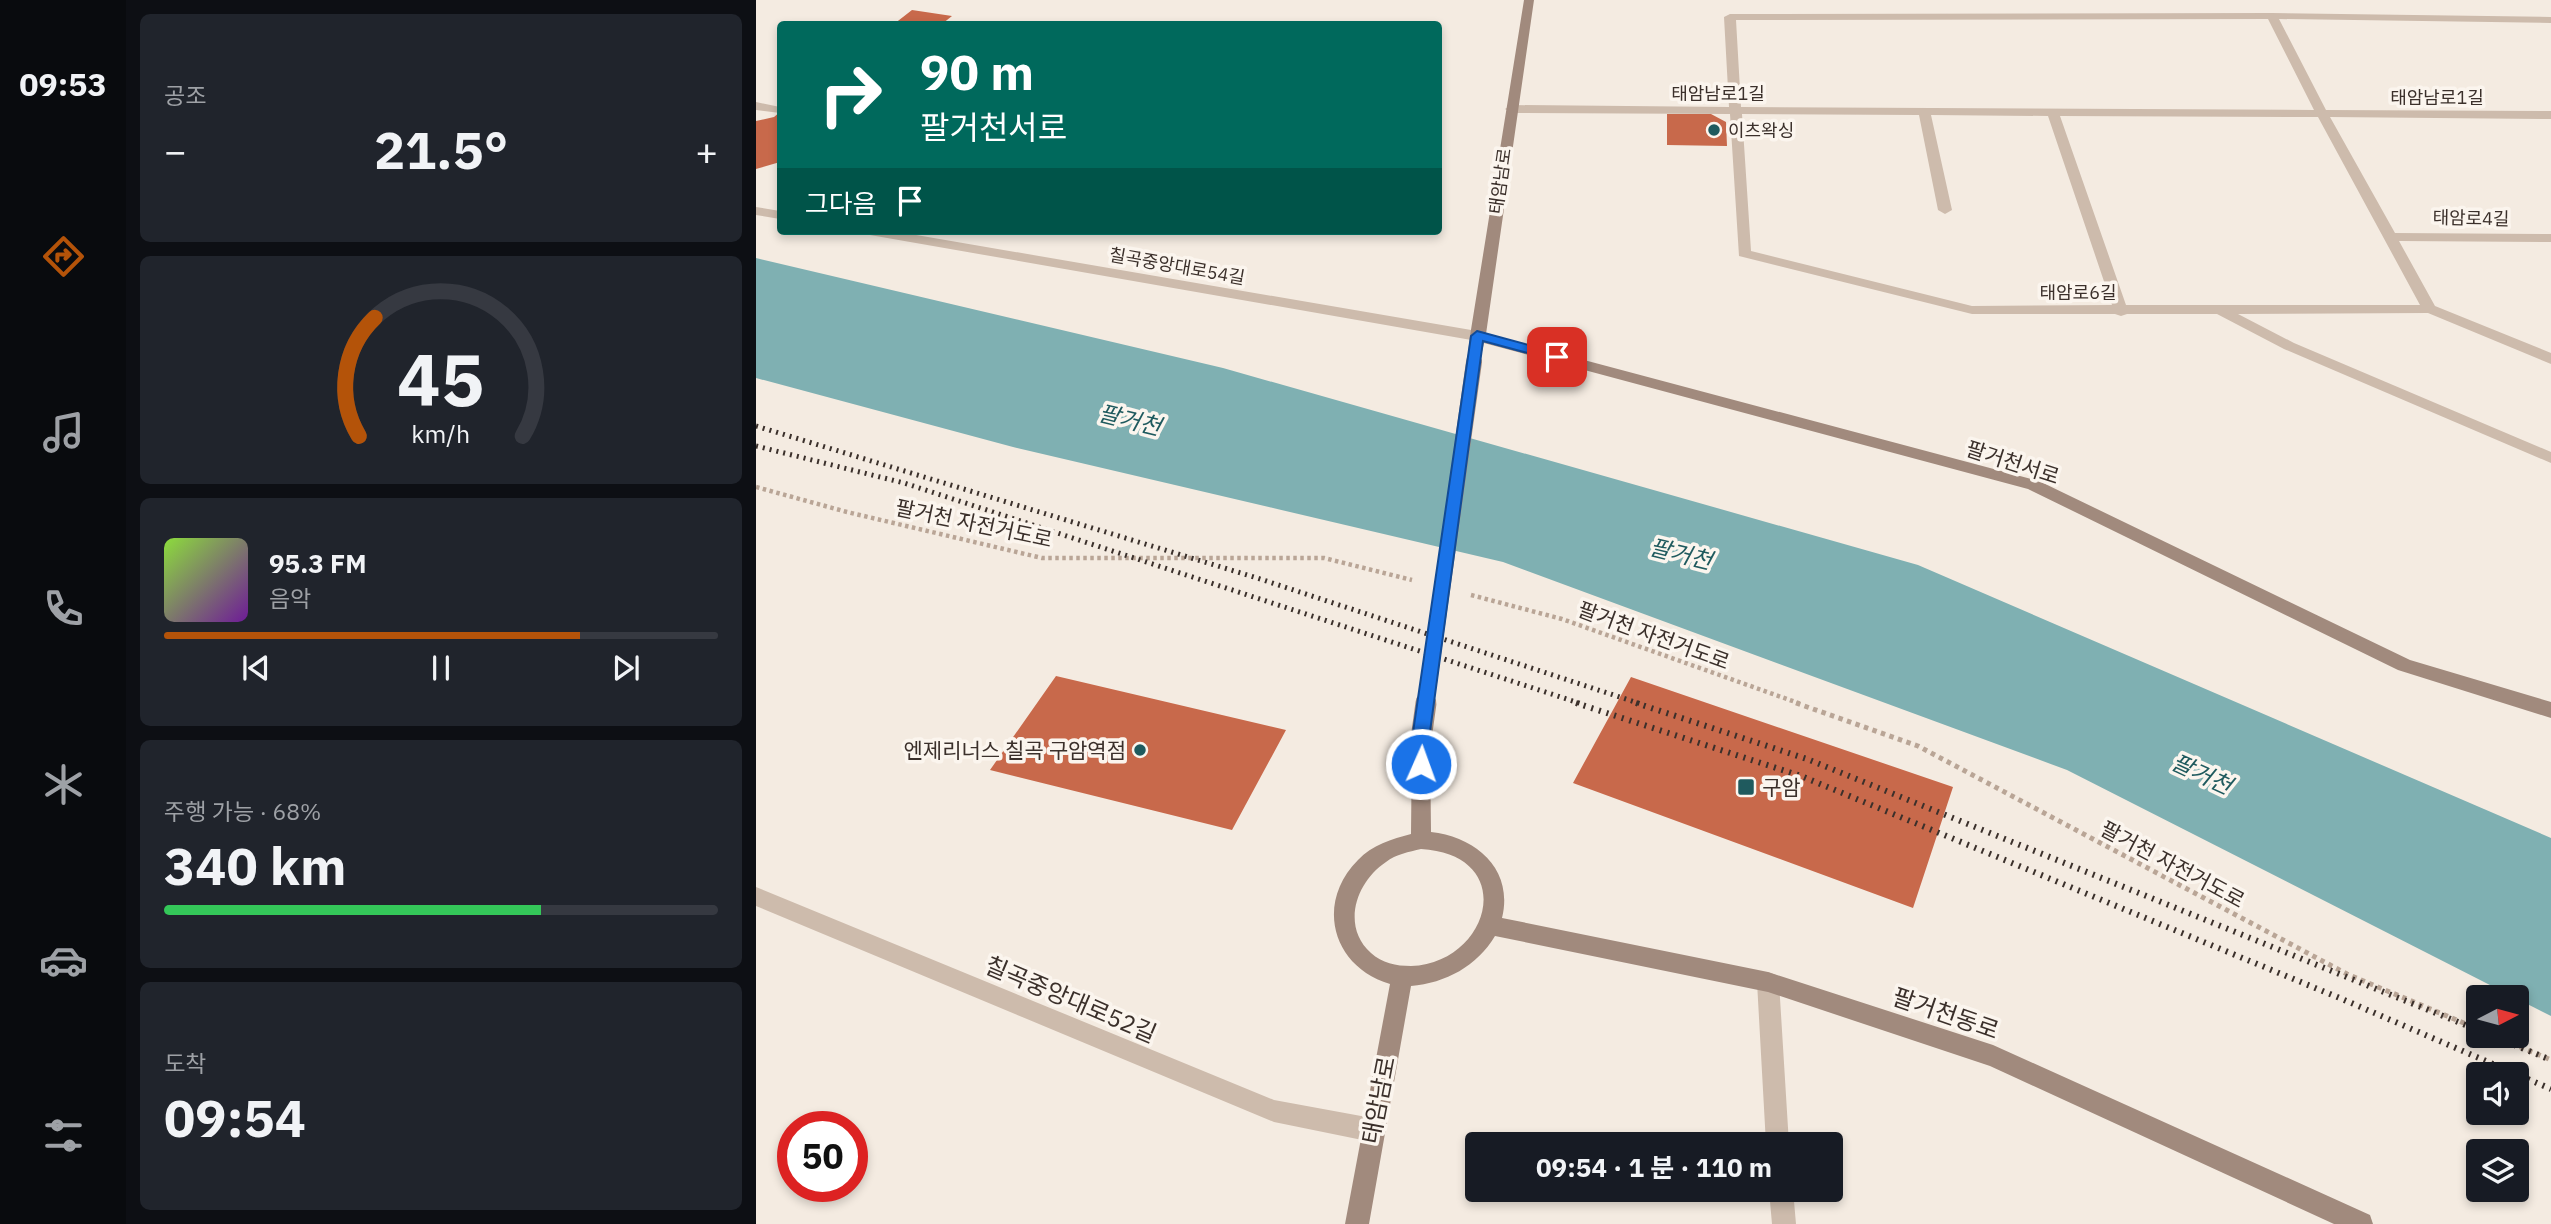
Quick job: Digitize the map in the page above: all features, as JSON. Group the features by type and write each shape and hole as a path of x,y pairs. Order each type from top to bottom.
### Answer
{"main road":[{"name":"태암남로","path":"1421,840 1421,739 1477,336 1529,0"},
{"name":"팔거천서로","path":"1477,336 2033,485 2404,665 2551,710"},
{"path":"1421,840 1446,842 1468,851 1485,867 1493,888 1494,911 1489,925 1472,952 1452,967 1427,976 1402,977 1379,971 1360,958 1348,939 1343,918 1346,896 1357,875 1375,857 1397,845 1421,840"},
{"name":"팔거천동로","path":"1489,925 1768,982 1993,1056 2361,1224"},
{"name":"태암남로","path":"1357,1224 1402,977"}],"street":[{"path":"2272,16 2322,114 2430,309"},
{"path":"1737,110 1730,17 2272,16 2551,20"},
{"path":"756,106 777,110"},
{"name":"태암남로1길","path":"1511,109 2551,115"},
{"name":"태암로6길","path":"1737,110 1744,253 1972,310 2121,312 2430,309 2551,359"},
{"path":"1924,111 1945,209"},
{"path":"2053,113 2121,312"},
{"path":"756,211 777,214"},
{"name":"칠곡중앙대로54길","path":"893,235 1477,336"},
{"name":"태암로4길","path":"2390,237 2551,238"},
{"path":"2220,310 2289,346 2551,458"},
{"name":"칠곡중앙대로52길","path":"756,896 1274,1111 1372,1130"},
{"path":"1768,982 1778,1132"},
{"path":"1783,1202 1784,1224"}],"path":[{"name":"팔거천 자전거도로","path":"756,487 847,512 1042,558 1324,558 1417,582"},
{"name":"팔거천 자전거도로","path":"1470,595 1562,619 1918,746 2347,974 2466,1024"},
{"path":"2524,1048 2551,1059"}],"water":[{"name":"팔거천","path":"756,258 1223,368 1918,565 2551,838 2551,1016 2529,1005 2529,985 2490,985 2067,770 1503,562 1013,447 756,378"}],"building":[{"path":"912,10 952,16 946,21 898,21"},
{"path":"777,114 777,163 756,169 756,121"},
{"path":"1667,114 1711,114 1726,122 1727,146 1667,145"},
{"name":"엔제리너스 칠곡 구암역점","path":"1056,676 1286,730 1232,830 990,770"},
{"path":"1631,677 1953,787 1913,908 1573,783"}],"railway":[{"path":"756,426 1254,577 1641,704"},
{"path":"756,446 904,483 1582,704"},
{"path":"1576,703 1801,776 2342,999 2551,1089"},
{"path":"1636,703 1807,759 2466,1025"},
{"path":"2522,1048 2551,1060"}],"place":[{"name":"이츠왁싱","path":"1714,130"},
{"name":"엔제리너스 칠곡 구암역점","path":"1140,750"},
{"name":"구암","path":"1746,787"}],"route":[{"path":"1421,764 1421,739 1477,336 1557,357"}]}
